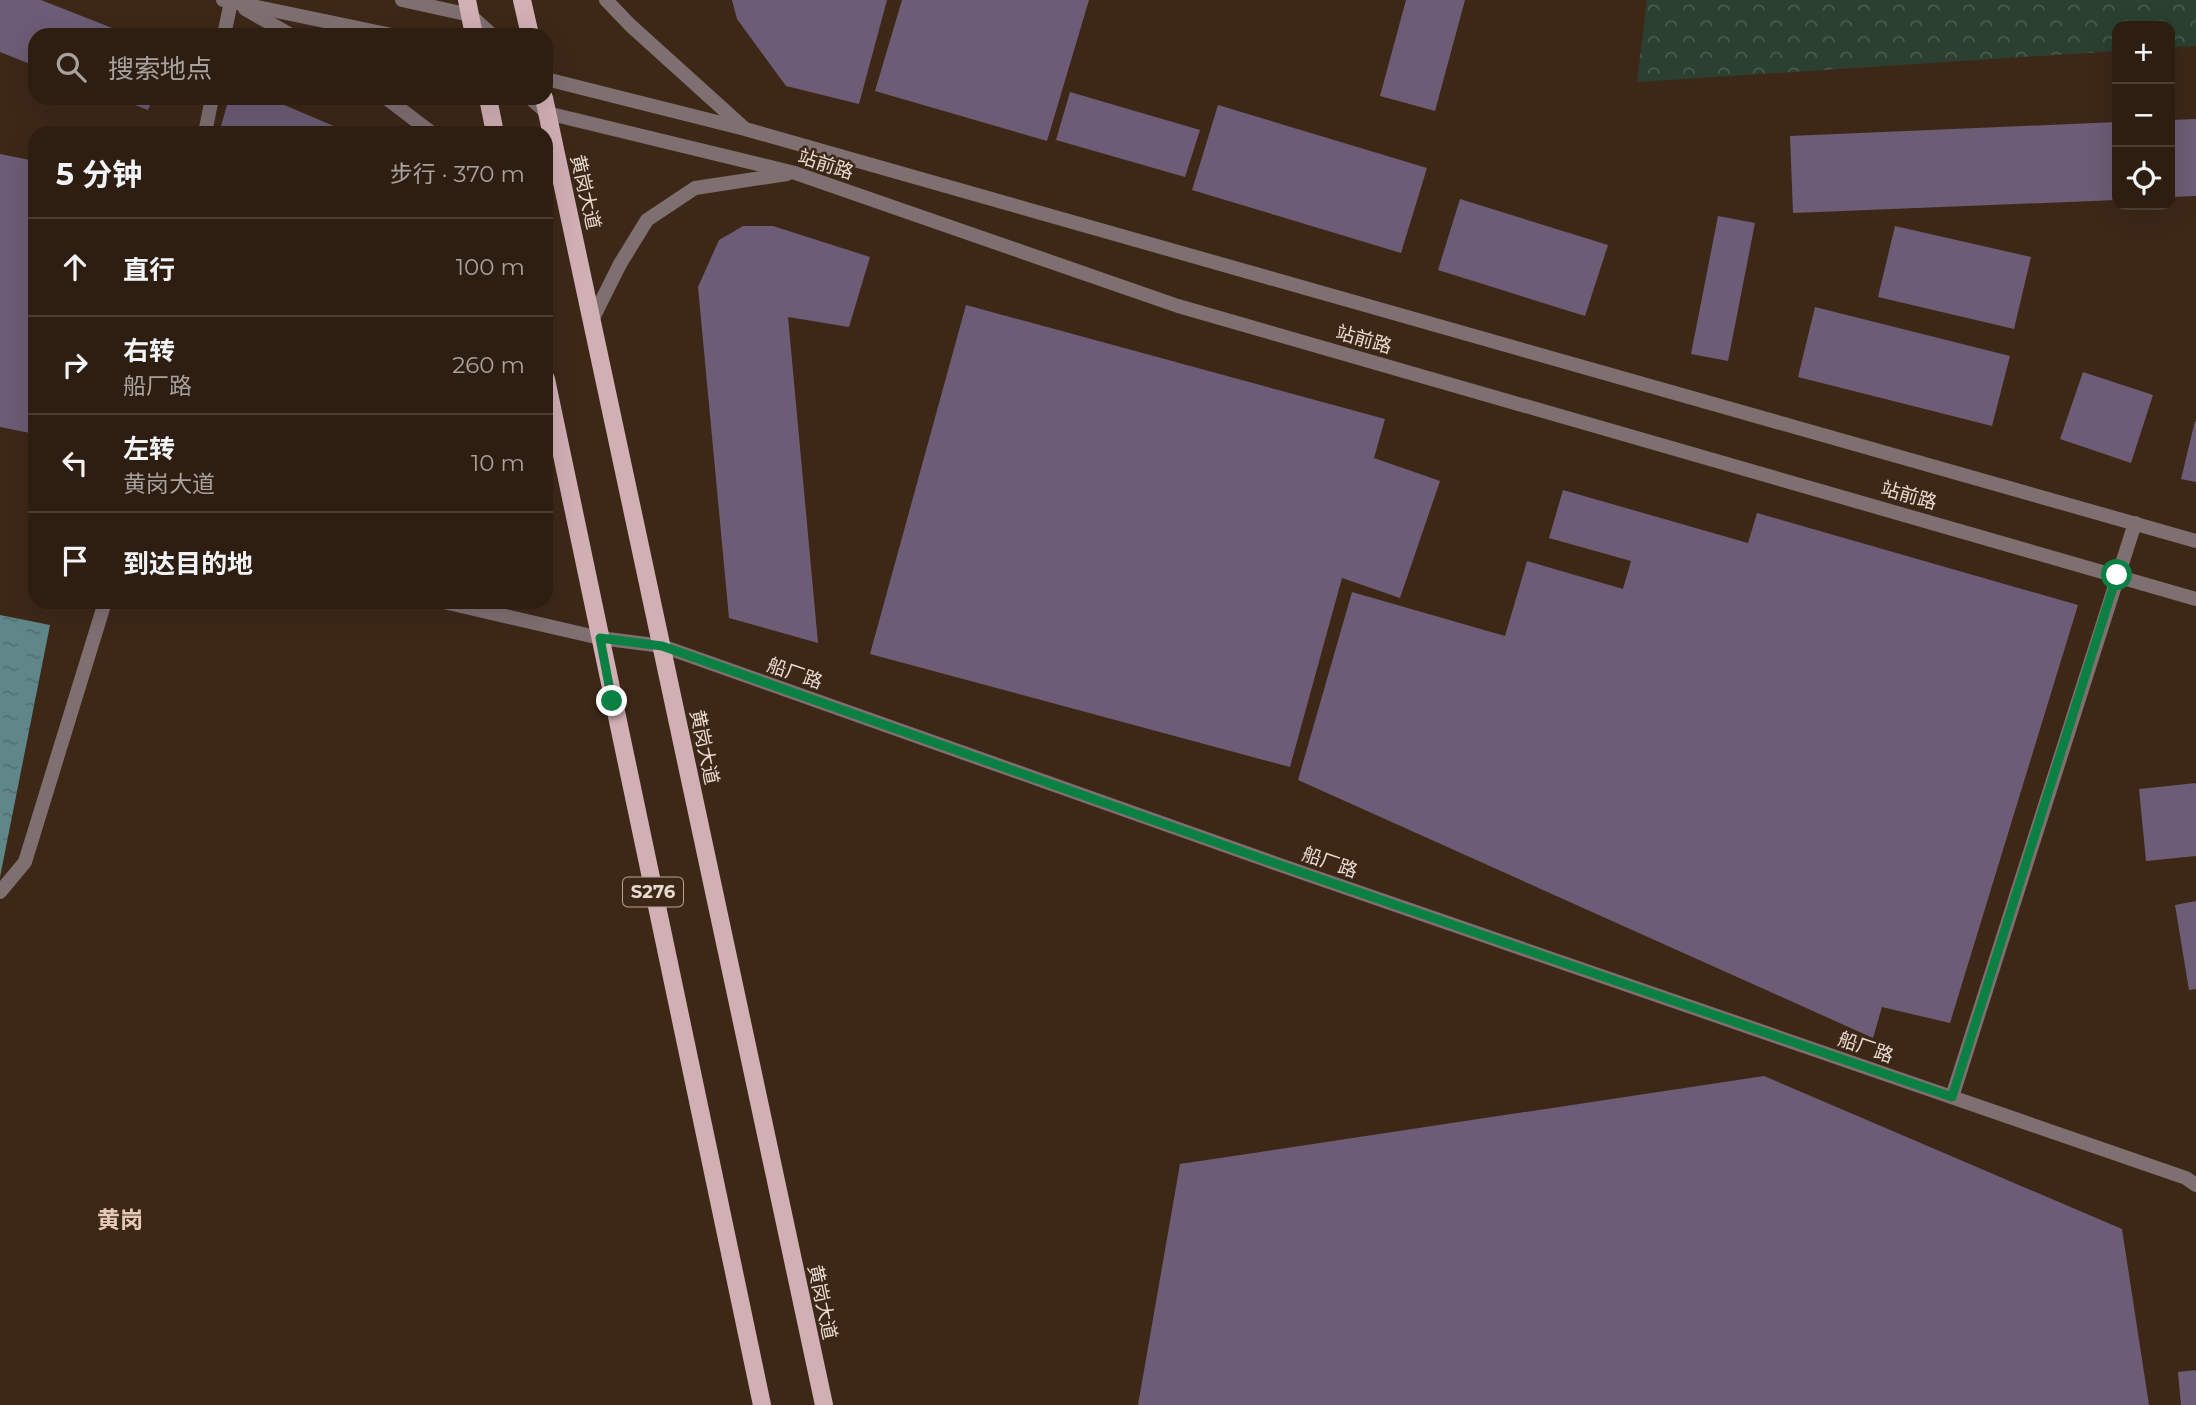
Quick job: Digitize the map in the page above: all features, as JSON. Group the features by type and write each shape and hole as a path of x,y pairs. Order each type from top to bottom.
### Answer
{"main road":[{"path":"522,0 528,28"},
{"path":"469,8 473,28"},
{"path":"489,105 494,126"},
{"name":"黄岗大道","path":"546,105 551,126"},
{"name":"黄岗大道","path":"553,137 824,1405"},
{"name":"S276","path":"553,413 762,1405"}],"street":[{"path":"401,0 469,8 486,28"},
{"path":"606,0 745,129"},
{"path":"225,28 227,1"},
{"path":"227,1 278,28"},
{"path":"227,1 358,28"},
{"name":"站前路","path":"553,81 745,129 2196,541"},
{"path":"206,126 211,105"},
{"path":"395,105 423,126"},
{"name":"站前路","path":"546,105 795,173 1178,306 2196,599"},
{"path":"593,318 620,264 647,220 695,188 795,173"},
{"path":"1952,1097 2135,523"},
{"path":"0,892 25,862 103,609"},
{"name":"船厂路","path":"474,609 600,638 662,646 1280,865 2186,1178 2196,1185"}],"green space":[{"path":"1647,0 2196,0 2196,46 2175,47 2175,21 2112,21 2112,51 1637,82"}],"water":[{"path":"0,615 50,625 0,877"}],"building":[{"path":"0,0 41,0 112,28 28,28 28,63 0,52"},
{"path":"732,0 887,0 859,104 786,86 737,19"},
{"path":"902,0 1089,0 1047,141 875,91"},
{"path":"1406,0 1465,0 1435,111 1380,96"},
{"path":"1070,92 1200,130 1185,177 1056,140"},
{"path":"135,105 150,105 148,110"},
{"path":"227,105 284,105 334,126 221,126"},
{"path":"1218,105 1427,168 1401,253 1192,190"},
{"path":"2196,119 2196,196 2175,197 2175,120"},
{"path":"2112,122 2112,200 1793,213 1790,136"},
{"path":"0,154 28,160 28,433 0,427"},
{"path":"1460,199 1608,245 1585,316 1438,270"},
{"path":"1718,216 1755,223 1728,361 1691,354"},
{"path":"743,226 773,226 870,257 849,327 788,317 818,643 729,618 698,287 719,240"},
{"path":"1895,226 2031,257 2014,329 1878,297"},
{"path":"966,305 1385,419 1374,458 1440,481 1400,598 1342,578 1290,767 870,654"},
{"path":"1815,307 2010,356 1992,426 1798,377"},
{"path":"2083,372 2153,395 2131,463 2060,439"},
{"path":"2196,422 2196,482 2181,479"},
{"path":"1563,490 1748,543 1757,513 2078,605 1950,1023 1882,1007 1873,1038 1298,780 1352,592 1505,636 1527,561 1623,589 1631,561 1549,538"},
{"path":"2196,783 2196,856 2146,861 2139,789"},
{"path":"2196,901 2196,989 2189,990 2175,905"},
{"path":"1764,1076 2122,1229 2149,1405 1138,1405 1180,1164"},
{"path":"2196,1370 2196,1405 2181,1405 2178,1372"}],"district":[{"name":"黄岗","path":"120,1220"}],"route":[{"path":"612,701 600,638 662,646 1280,865 1952,1097 2117,575"}]}
